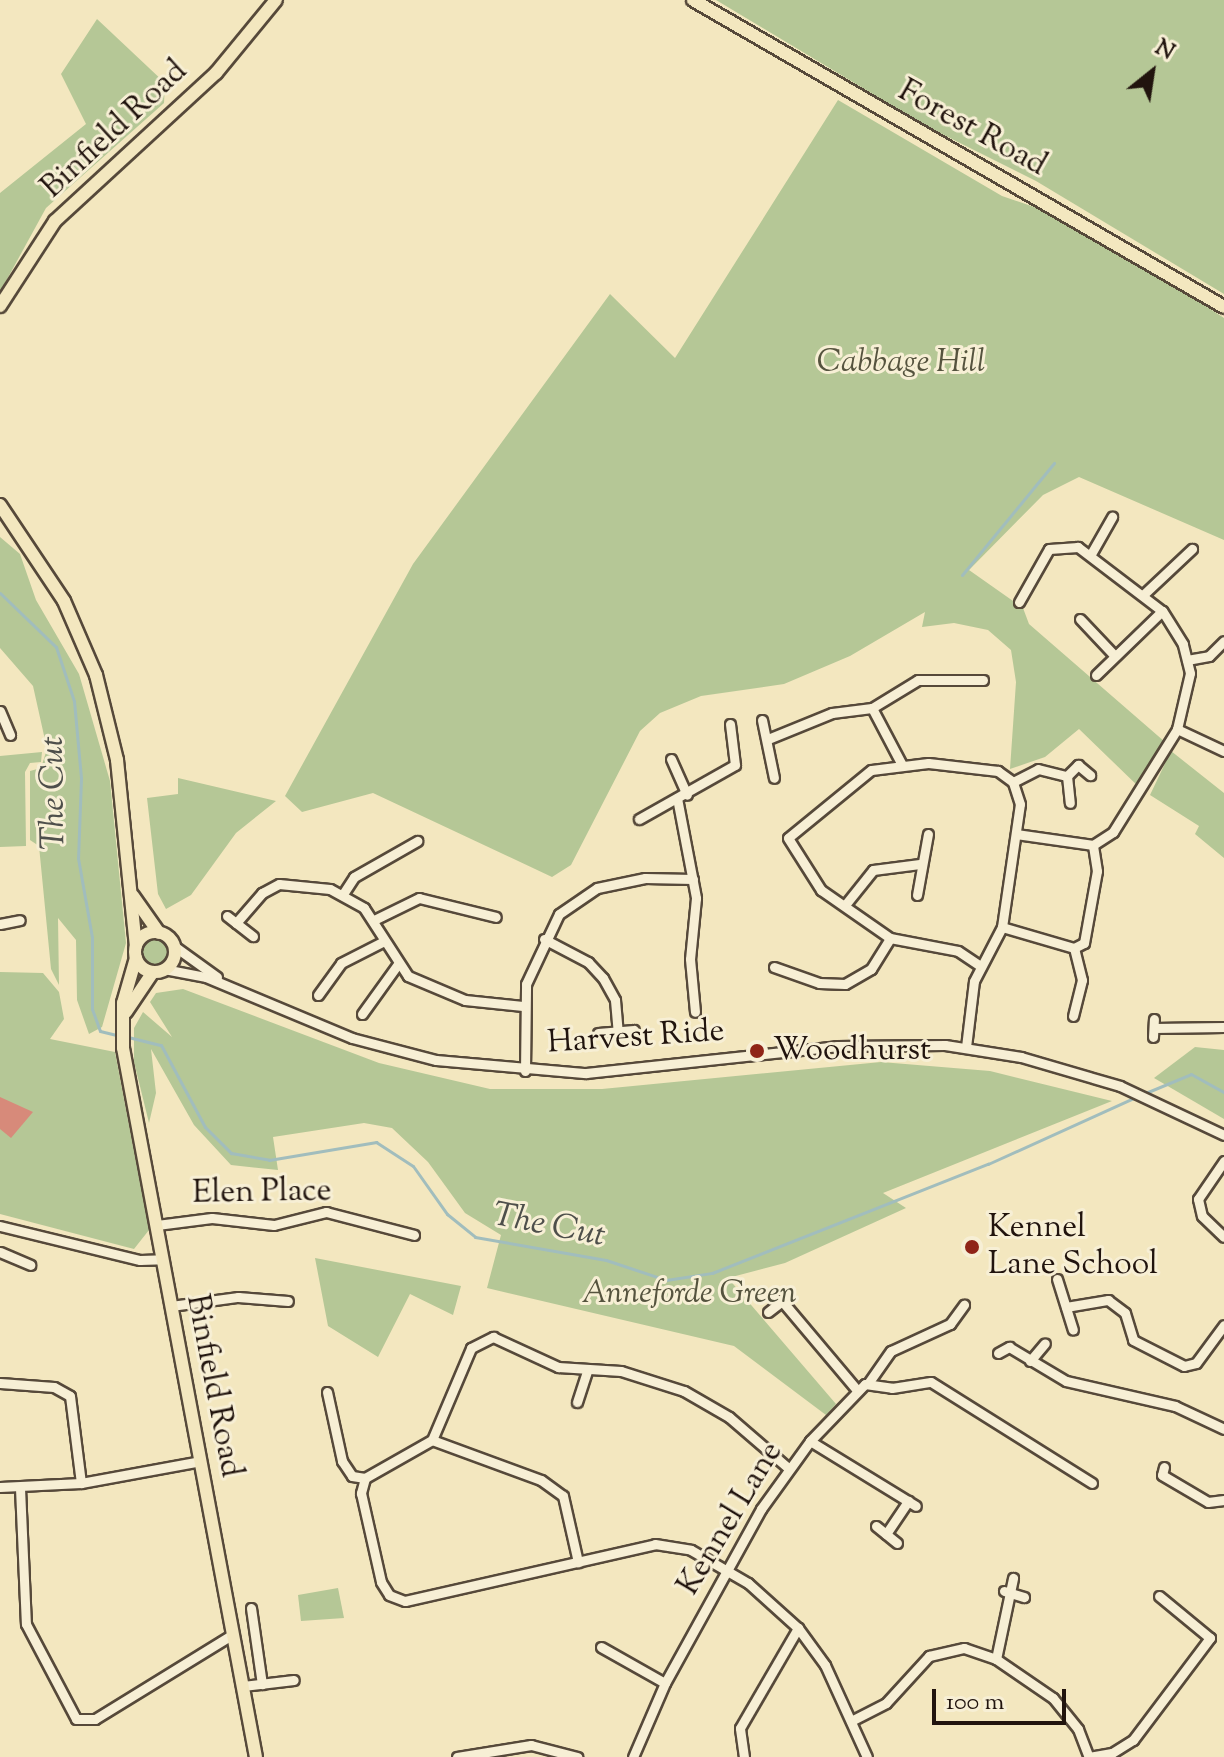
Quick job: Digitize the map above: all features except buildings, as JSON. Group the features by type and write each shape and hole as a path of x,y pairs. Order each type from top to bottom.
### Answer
{"main road":[{"name":"Binfield Road","path":"0,306 55,221 216,73 276,0"},
{"name":"Forest Road","path":"693,0 1224,307"},
{"name":"Binfield Road","path":"0,505 64,601 96,675 117,760 136,952 121,1024 123,1048 256,1757"},
{"name":"Binfield Road","path":"0,520 18,531"},
{"name":"Binfield Road","path":"130,890 159,933 174,946"},
{"path":"159,933 136,952 159,970"},
{"path":"121,1024 174,946"}],"street":[{"path":"1091,554 1112,517"},
{"path":"1016,834 1093,845 1121,823 1177,729 1188,694 1187,660 1162,611 1091,554 1068,543 1049,549 1019,602"},
{"path":"1144,594 1192,549"},
{"path":"1096,675 1162,611"},
{"path":"1080,619 1115,656"},
{"path":"1187,660 1209,656 1224,641"},
{"path":"768,739 832,713 872,708 918,680 983,680"},
{"path":"872,708 902,765"},
{"path":"0,711 10,735"},
{"path":"762,720 774,778"},
{"path":"639,819 737,765 730,724"},
{"path":"1177,729 1224,751"},
{"path":"671,759 682,796 693,879 695,1012"},
{"path":"966,1047 980,966 1002,927 1020,804 1013,782 998,771 928,763 871,770 793,833 789,842 802,867 821,890 890,938 958,951 980,966"},
{"path":"1067,776 1078,765 1090,775"},
{"path":"1013,782 1038,769 1067,776"},
{"path":"1067,776 1070,803"},
{"path":"917,895 920,864 928,834"},
{"path":"343,894 354,877 417,841"},
{"path":"1002,927 1074,948 1084,943 1091,925 1093,845"},
{"path":"845,905 873,870 920,864"},
{"path":"525,1071 523,1006 544,939 566,905 590,891 645,878 693,879"},
{"path":"236,923 262,893 279,884 310,884 343,894 374,920 408,976 465,1000 523,1006"},
{"path":"374,920 419,898 496,917"},
{"path":"227,916 253,936"},
{"path":"0,924 20,920"},
{"path":"774,967 813,982 845,984 871,969 890,938"},
{"path":"544,939 588,962 603,978 615,1000 618,1032"},
{"path":"318,995 341,963 384,941"},
{"name":"Harvest Ride","path":"174,946 240,992"},
{"path":"1073,1016 1082,980 1074,948"},
{"path":"362,1014 398,964"},
{"name":"Harvest Ride","path":"159,970 240,992 384,1048 525,1071 645,1069 857,1044 966,1047 1021,1057 1138,1093 1224,1135"},
{"path":"1154,1028 1224,1027"},
{"path":"598,1033 634,1030"},
{"path":"1224,1161 1198,1199 1202,1216 1224,1237"},
{"name":"Elen Place","path":"157,1225 212,1218 274,1225 326,1212 414,1235"},
{"path":"0,1226 140,1260 163,1259"},
{"path":"0,1252 30,1265"},
{"path":"1057,1279 1073,1330"},
{"path":"171,1306 238,1297 288,1301"},
{"path":"1066,1307 1108,1300 1125,1313 1133,1340 1184,1366 1196,1363 1224,1325"},
{"path":"768,1312 782,1301 857,1390"},
{"name":"Kennel Lane","path":"633,1757 665,1683 788,1468 857,1390 869,1382 891,1351 950,1324 964,1305"},
{"path":"327,1392 342,1461 352,1476 365,1478 432,1440 471,1348 483,1339 499,1338 558,1367 587,1372 621,1371 684,1391 737,1423 788,1468"},
{"path":"1030,1361 1045,1343"},
{"path":"998,1353 1009,1347 1066,1381 1175,1406 1224,1429"},
{"path":"577,1402 587,1372"},
{"path":"869,1382 892,1388 931,1382 1092,1483"},
{"path":"0,1383 54,1387 70,1396 81,1483"},
{"path":"432,1440 555,1486 567,1507 578,1562"},
{"path":"810,1441 912,1504 886,1534"},
{"path":"0,1487 81,1483 201,1461"},
{"path":"1164,1467 1162,1475 1208,1502 1224,1500"},
{"path":"365,1478 361,1493 389,1595 425,1599 670,1543 727,1570 798,1628 825,1665 867,1757"},
{"path":"20,1488 26,1624 76,1719 95,1719 233,1634"},
{"path":"876,1526 897,1543"},
{"path":"996,1659 1007,1592 1013,1578"},
{"path":"1007,1592 1024,1597"},
{"path":"851,1721 886,1703 937,1652 964,1648 996,1659 1061,1705 1089,1757 1133,1740 1210,1638 1159,1596"},
{"path":"251,1608 262,1684"},
{"path":"744,1757 740,1728 798,1628"},
{"path":"601,1647 665,1683"},
{"path":"243,1686 294,1680"},
{"path":"457,1757 531,1745 577,1757"}],"green space":[{"path":"716,0 1224,0 1224,294 1036,181 926,126"},
{"path":"97,19 165,83 164,103 46,208 0,292 0,193 86,124 61,74"},
{"name":"Cabbage Hill","path":"838,100 1002,196 1040,209 1140,263 1224,318 1224,540 1079,477 1043,495 969,570 1023,608 1029,624 1165,742 1141,789 1079,729 1045,757 1010,769 1016,682 1011,650 988,630 954,623 922,627 925,612 850,656 784,684 701,696 660,713 640,731 571,865 552,877 373,793 302,812 285,796 413,564 610,294 675,358"},
{"path":"0,537 20,554 36,600 79,674 110,781 126,943 102,1027 89,1034 77,1000 76,940 58,918 59,985 51,969 39,846 30,840 30,771 41,768 47,749 33,686 0,648"},
{"path":"1171,751 1224,793 1224,858 1195,834 1199,826 1150,795"},
{"path":"42,752 41,762 30,763 25,772 26,846 0,847 0,756"},
{"path":"178,778 276,801 236,833 191,895 166,909 158,894 147,798 178,794"},
{"path":"153,938 163,942 167,952 163,962 153,966 143,962 139,952 143,942"},
{"path":"0,972 43,973 59,992 64,1019 50,1039 115,1052 149,1230 134,1249 0,1214"},
{"name":"Anneforde Green","path":"183,989 379,1063 490,1089 602,1089 881,1062 990,1071 1112,1101 883,1193 906,1208 785,1263 728,1278 836,1404 826,1415 734,1346 487,1288 501,1235 465,1213 428,1162 392,1128 364,1123 273,1137 278,1170 231,1165 194,1125 151,1049 156,1093 149,1123 134,1062 134,1028 143,1012 172,1037 150,1002 156,993"},
{"path":"1195,1047 1224,1050 1224,1119 1154,1078"},
{"path":"315,1258 461,1286 453,1315 410,1294 378,1357 328,1326"},
{"path":"338,1588 344,1618 301,1621 298,1595"}],"waterway":[{"path":"962,575 1054,463"},
{"name":"The Cut","path":"0,593 56,647 74,701 81,778 78,858 92,937 92,1009 100,1031 120,1036"},
{"name":"The Cut","path":"128,1037 161,1045 205,1127 231,1153 269,1160 376,1142 413,1166 447,1214 475,1237 606,1260 666,1280 712,1273 988,1164 1136,1097"},
{"name":"The Cut","path":"1143,1094 1191,1074 1224,1092"}],"place":[{"name":"Woodhurst","path":"757,1051"},
{"name":"Kennel Lane School","path":"972,1247"}]}
